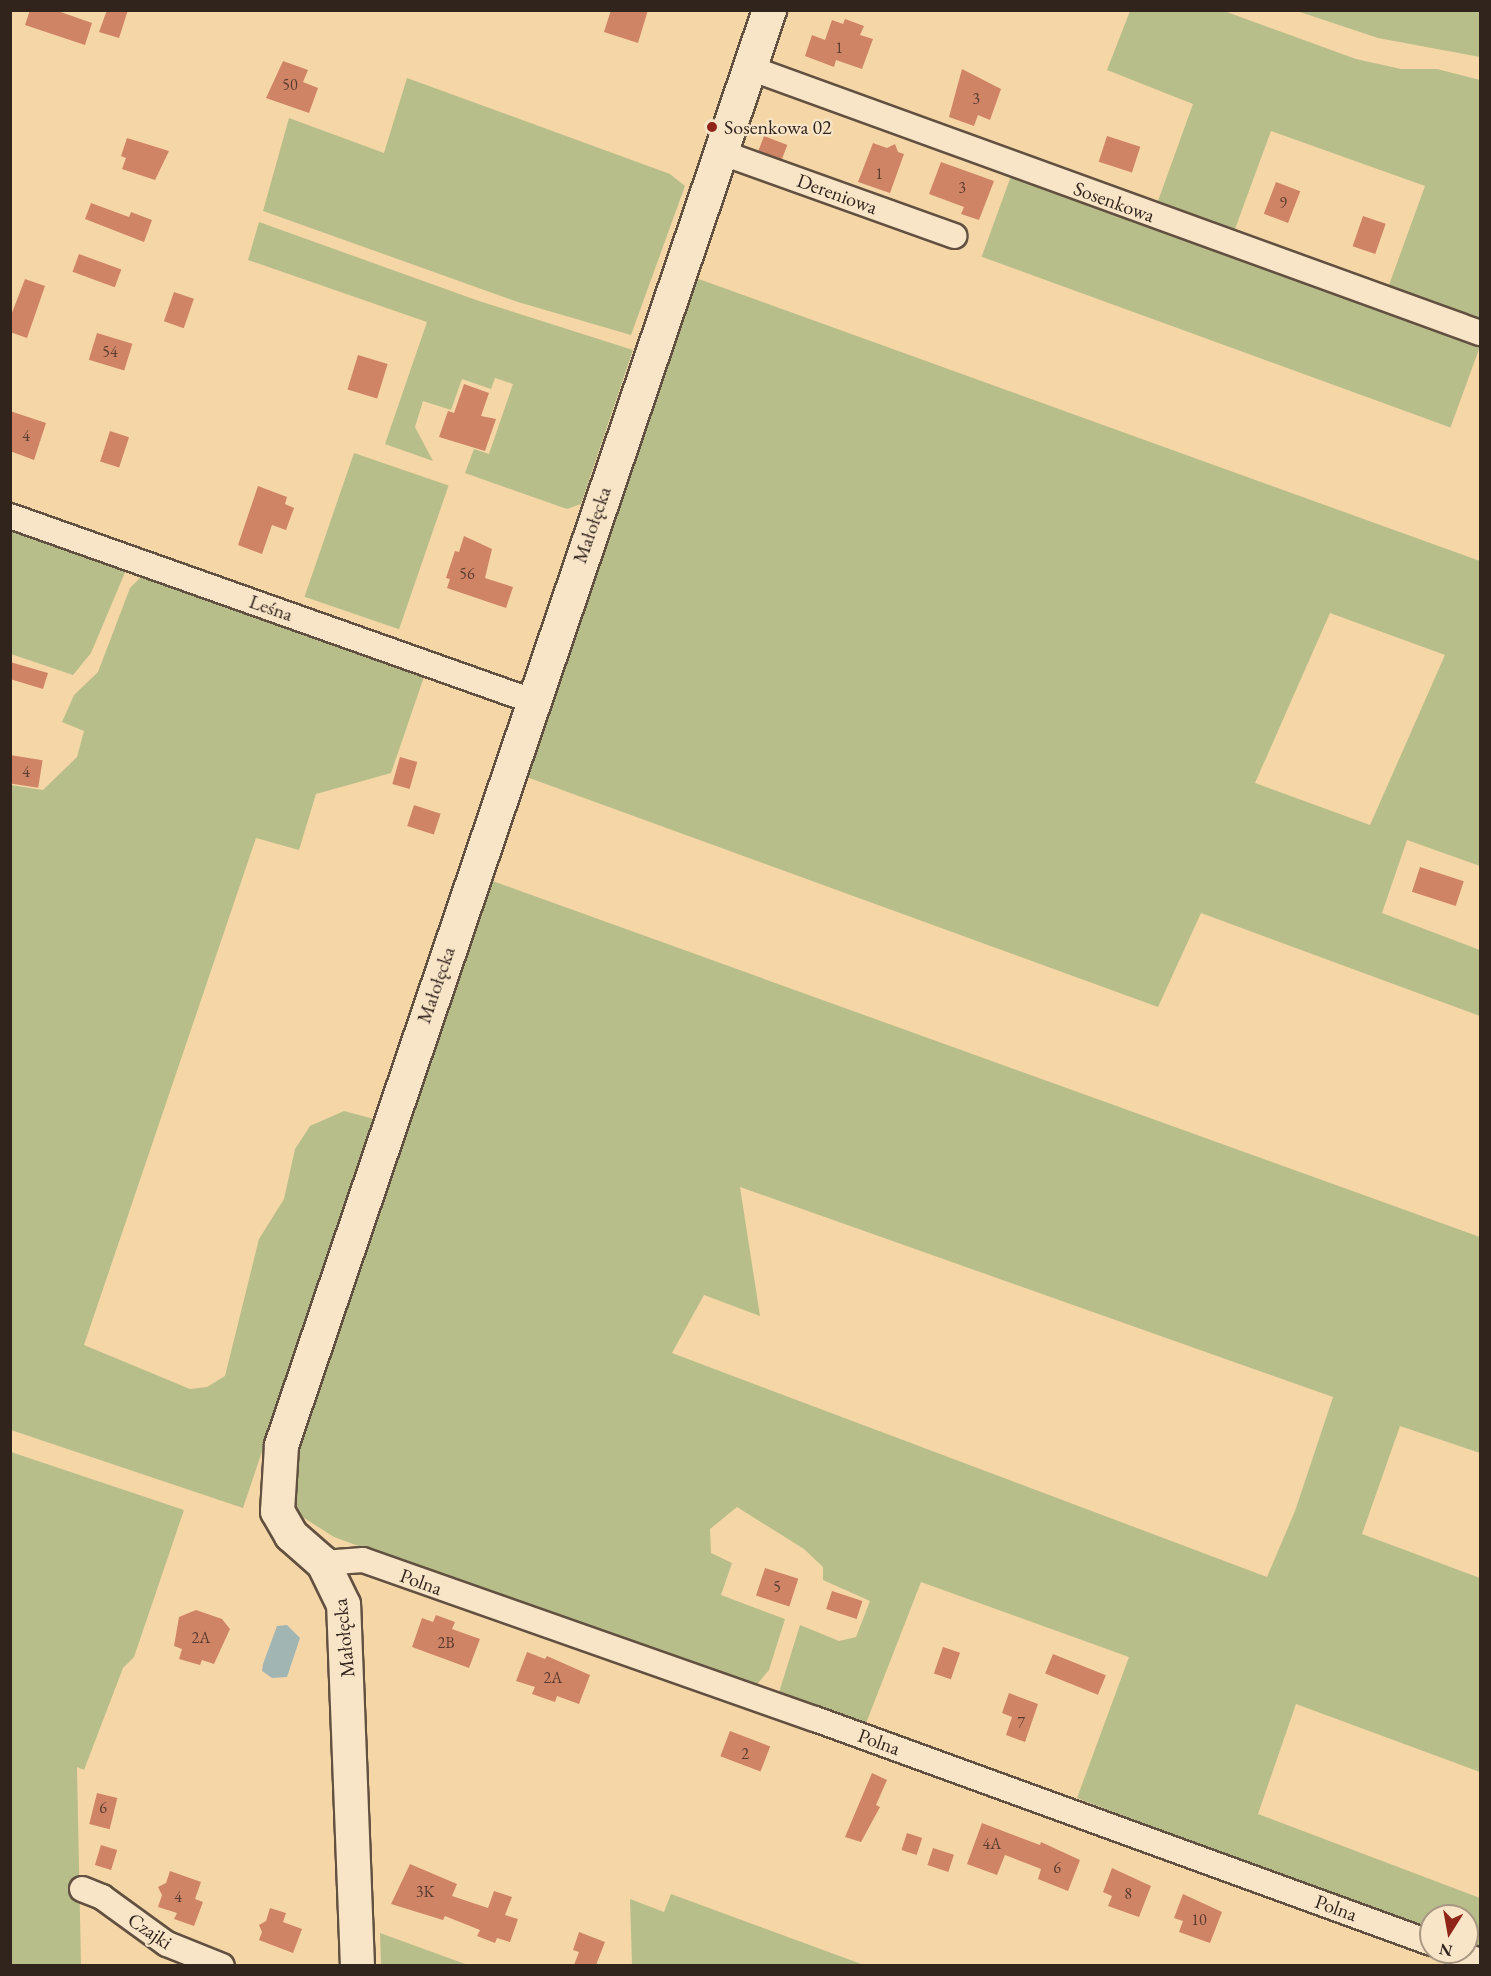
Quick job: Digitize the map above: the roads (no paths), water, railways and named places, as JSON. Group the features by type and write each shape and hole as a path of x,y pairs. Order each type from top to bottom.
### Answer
{"street":[{"name":"Małołęcka","path":"357,1965 347,1635 341,1594 323,1563 291,1535 277,1511 281,1445 532,701 769,10"},
{"name":"Sosenkowa","path":"750,68 1480,333"},
{"name":"Dereniowa","path":"720,152 954,236"},
{"name":"Leśna","path":"10,516 532,701"},
{"name":"Polna","path":"323,1563 363,1560 815,1719 1419,1939"},
{"name":"Czajki","path":"82,1889 102,1897 167,1944 222,1965"}],"place":[{"name":"Sosenkowa 02","path":"712,127"}]}
